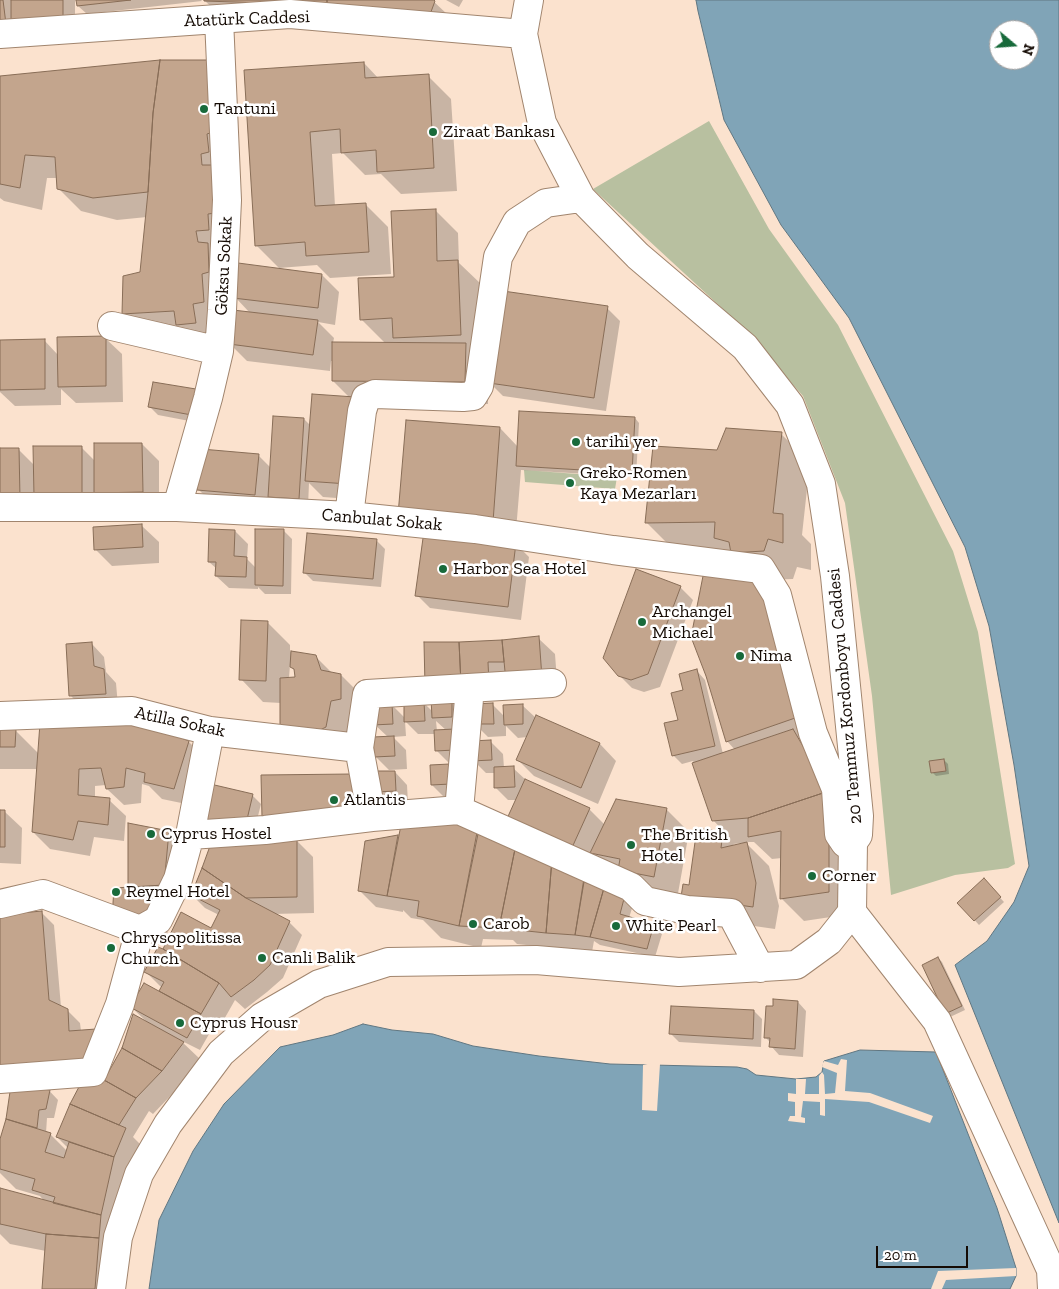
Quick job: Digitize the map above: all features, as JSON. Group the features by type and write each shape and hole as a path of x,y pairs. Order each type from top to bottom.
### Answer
{"street":[{"name":"20 Temmuz Kordonboyu Caddesi","path":"529,0 523,34 542,123 581,198 638,256 745,347 790,405 821,484 835,576 859,816 858,835 853,842 852,912"},
{"name":"Atatürk Caddesi","path":"0,34 290,14 523,34"},
{"name":"Göksu Sokak","path":"177,507 208,398 219,351 227,200 219,19"},
{"path":"349,516 362,411 366,398 375,394 473,396 479,386 498,257 517,222 546,203 581,198"},
{"path":"112,326 219,351"},
{"name":"Canbulat Sokak","path":"0,507 177,507 349,516 475,529 613,550 761,569 776,595 813,733 836,789 839,834 845,843 853,842"},
{"path":"372,817 359,748 367,694 552,683"},
{"path":"459,810 470,688"},
{"name":"Atilla Sokak","path":"0,716 132,711 210,731 359,748"},
{"path":"0,1079 93,1072 120,1004 140,930 158,920 178,879 190,835 210,731"},
{"path":"190,835 265,830 372,817 459,810 631,887 645,901 687,910 731,913 760,968"},
{"path":"0,904 43,894 140,930"},
{"path":"111,1289 118,1237 139,1174 168,1124 221,1053 262,1017 319,984 388,962 536,960 679,972 796,965 829,941 852,912 937,1021 1051,1270 1052,1289"}],"green space":[{"path":"709,121 769,229 838,325 953,551 978,632 1015,864 1008,868 955,875 891,895 872,696 845,503 803,396 737,322 593,189"},
{"path":"524,470 617,477 615,489 525,482"}],"water":[{"path":"696,0 1059,0 1059,1223 955,965 987,941 1014,902 1029,866 1014,765 989,626 965,547 849,318 781,225 724,120"},
{"path":"363,1024 392,1030 433,1034 473,1046 539,1056 610,1064 737,1067 747,1069 756,1075 796,1079 816,1077 822,1072 824,1061 860,1050 936,1052 997,1208 1016,1268 1016,1276 1010,1289 149,1289 159,1220 193,1151 224,1104 280,1047 333,1035"}],"pier":[{"path":"841,1059 847,1060 845,1091 870,1093 933,1116 930,1123 869,1102 825,1099 825,1116 820,1115 820,1102 803,1101 801,1117 805,1118 805,1123 788,1121 790,1116 795,1116 795,1102 788,1101 788,1093 796,1094 796,1079 806,1079 805,1094 819,1094 819,1076 822,1072 824,1075 825,1094 835,1093 837,1073 822,1067 824,1061 838,1065"},
{"path":"660,1064 657,1111 642,1110 643,1065"},
{"path":"1016,1268 1016,1276 946,1280 942,1289 931,1289 938,1271"}],"building":[{"path":"0,0 3,0 6,24 0,25"},
{"path":"11,0 63,0 63,21 11,22"},
{"path":"76,0 131,0 77,6"},
{"path":"327,0 327,5 204,1"},
{"path":"327,0 435,1 428,20 327,5"},
{"path":"160,60 153,113 148,192 93,198 57,189 55,157 25,155 20,188 0,184 0,76"},
{"path":"160,60 210,60 213,132 207,134 209,152 201,154 202,165 214,165 216,213 208,214 209,230 196,231 198,242 208,243 209,272 202,274 204,302 193,304 196,323 176,325 174,311 122,314 123,276 140,272 153,113"},
{"path":"364,62 365,78 429,74 434,168 377,172 376,150 341,153 340,129 310,132 315,206 366,203 369,252 306,256 305,242 255,246 244,70"},
{"path":"436,209 437,261 458,260 461,335 393,338 392,318 360,320 358,278 394,277 391,211"},
{"path":"238,263 322,274 318,308 233,298"},
{"path":"503,291 608,306 594,398 489,383"},
{"path":"233,310 318,320 313,355 229,344"},
{"path":"106,336 106,386 58,387 57,337"},
{"path":"45,339 45,389 0,390 0,340"},
{"path":"332,342 466,343 465,382 332,381"},
{"path":"153,382 202,390 197,416 148,407"},
{"path":"312,394 355,397 348,484 305,481"},
{"name":"tarihi yer","path":"519,411 635,417 632,473 516,466"},
{"path":"273,416 304,418 299,499 268,497"},
{"path":"406,420 500,427 493,522 398,515"},
{"path":"726,428 782,432 773,513 783,514 783,543 768,539 764,551 731,553 729,542 714,538 715,522 645,523 653,446 717,450"},
{"path":"94,443 142,443 143,492 94,493"},
{"path":"33,446 82,446 82,495 34,496"},
{"path":"0,448 19,448 20,498 0,498"},
{"path":"201,449 259,454 255,495 197,490"},
{"path":"142,524 143,547 94,550 93,527"},
{"path":"209,529 235,530 234,556 247,557 246,577 215,576 216,562 208,562"},
{"path":"255,529 284,529 283,586 255,585"},
{"path":"424,531 516,543 508,607 415,596"},
{"path":"307,533 377,539 373,579 303,573"},
{"name":"Archangel Michael","path":"636,569 681,586 648,674 631,680 618,676 603,658"},
{"name":"Nima","path":"704,571 755,577 767,600 798,717 726,742 706,676 691,637"},
{"path":"241,620 268,621 266,681 239,680"},
{"path":"539,636 542,678 506,682 502,640"},
{"path":"502,640 504,662 488,662 489,684 461,684 459,642"},
{"path":"92,642 94,666 104,669 106,694 69,696 66,644"},
{"path":"424,642 459,642 461,684 425,686"},
{"path":"291,651 316,655 321,670 341,674 341,699 331,701 326,727 316,732 303,734 280,725 280,678 295,677 294,669 290,667"},
{"path":"697,669 715,746 672,756 664,723 678,720 671,693 683,690 679,674"},
{"path":"452,697 452,717 432,718 431,698"},
{"path":"424,701 425,721 404,722 404,702"},
{"path":"392,703 393,724 373,725 372,705"},
{"path":"493,703 494,724 473,724 472,704"},
{"path":"523,704 523,724 504,725 503,705"},
{"path":"536,715 600,743 581,788 516,760"},
{"path":"132,719 189,741 174,789 144,782 145,773 126,768 124,787 106,789 101,768 79,769 78,795 110,798 108,825 78,821 73,840 32,832 40,723"},
{"path":"0,729 16,729 15,747 0,747"},
{"path":"455,729 455,750 435,751 434,730"},
{"path":"793,729 829,791 748,818 712,821 692,763"},
{"path":"394,736 395,756 374,757 373,737"},
{"path":"491,740 492,760 471,761 471,741"},
{"path":"944,759 946,771 931,773 929,761"},
{"path":"450,764 451,784 431,785 430,765"},
{"path":"514,766 515,787 494,788 494,767"},
{"path":"375,771 395,771 396,791 376,792"},
{"path":"353,774 353,816 262,817 261,775"},
{"path":"525,779 590,808 570,852 505,823"},
{"path":"206,783 253,794 245,828 194,832"},
{"path":"829,791 829,892 780,899 781,831 748,837 748,818"},
{"path":"616,799 667,808 654,877 618,870 620,859 590,853"},
{"path":"0,810 5,810 5,847 0,847"},
{"path":"479,822 459,926 417,916 419,901 387,896 401,825"},
{"path":"128,823 169,831 164,885 128,888"},
{"path":"697,828 723,832 721,848 747,842 756,883 753,907 681,897 683,884 689,885"},
{"path":"479,829 516,844 499,928 459,926"},
{"path":"398,835 387,896 358,891 365,841"},
{"path":"297,839 297,897 246,898 202,868 210,846"},
{"path":"516,844 552,859 546,933 499,928"},
{"path":"552,859 585,872 575,935 546,933"},
{"path":"202,868 246,898 290,921 270,965 231,997 219,983 163,949 181,912 211,928 220,910 191,895"},
{"path":"984,878 1001,897 974,921 957,903"},
{"path":"584,882 604,888 590,937 575,935"},
{"path":"164,885 147,924 112,918 114,888"},
{"path":"604,888 625,895 620,914 654,924 647,949 590,937"},
{"path":"42,911 49,1000 68,1009 69,1031 96,1029 89,1062 0,1068 0,915"},
{"path":"158,947 219,983 201,1014 159,991 164,982 144,972"},
{"path":"938,957 962,1006 945,1014 922,965"},
{"path":"144,983 201,1014 187,1038 130,1007"},
{"path":"773,999 798,1001 795,1049 769,1047 770,1038 764,1038 766,1006 773,1006"},
{"path":"671,1006 754,1010 753,1039 669,1034"},
{"path":"133,1014 184,1042 162,1071 122,1048"},
{"path":"122,1048 162,1071 136,1098 104,1080"},
{"path":"104,1080 136,1098 119,1125 70,1104 81,1083"},
{"path":"11,1085 50,1090 46,1109 39,1110 37,1128 6,1119"},
{"path":"70,1104 126,1128 114,1157 56,1137"},
{"path":"6,1119 51,1133 45,1152 64,1158 69,1142 114,1157 101,1215 53,1203 55,1197 32,1190 35,1179 0,1169 0,1139"},
{"path":"0,1188 101,1215 99,1238 46,1234 0,1224"},
{"path":"46,1234 99,1238 95,1289 42,1289"}],"place":[{"name":"Tantuni","path":"204,109"},
{"name":"Ziraat Bankası","path":"433,132"},
{"name":"tarihi yer","path":"576,442"},
{"name":"Greko-Romen Kaya Mezarları","path":"570,483"},
{"name":"Harbor Sea Hotel","path":"443,569"},
{"name":"Archangel Michael","path":"642,622"},
{"name":"Nima","path":"740,656"},
{"name":"Atlantis","path":"334,800"},
{"name":"Cyprus Hostel","path":"151,834"},
{"name":"The British Hotel","path":"631,845"},
{"name":"Corner","path":"812,876"},
{"name":"Reymel Hotel","path":"116,892"},
{"name":"Carob","path":"473,924"},
{"name":"White Pearl","path":"616,926"},
{"name":"Chrysopolitissa Church","path":"111,948"},
{"name":"Canli Balik","path":"262,958"},
{"name":"Cyprus Housr","path":"180,1023"}]}
